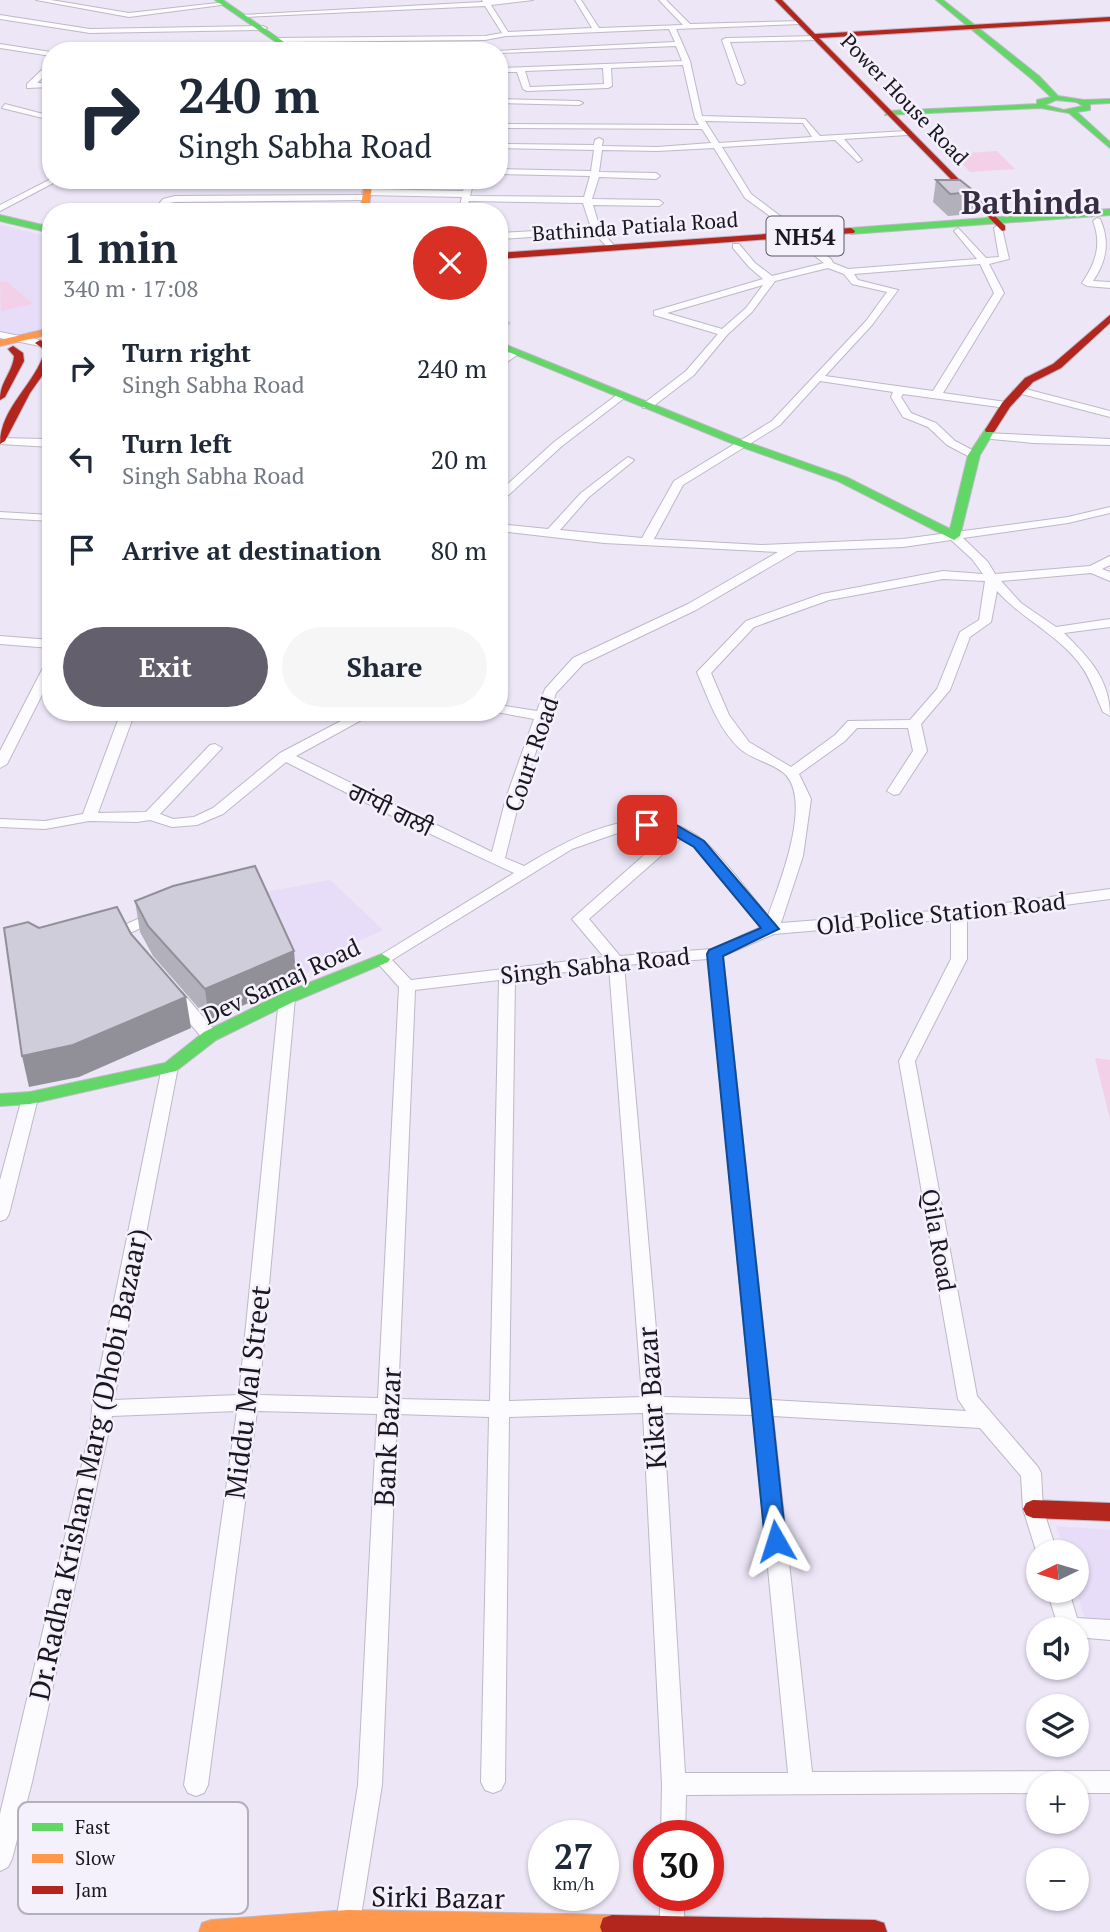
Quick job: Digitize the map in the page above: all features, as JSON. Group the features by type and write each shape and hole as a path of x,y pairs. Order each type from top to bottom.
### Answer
{"main road":[{"name":"Power House Road","path":"778,0 999,225"},
{"path":"939,0 1036,78 1056,98 1078,107 1110,146"},
{"path":"222,2 263,28 273,42"},
{"path":"1079,2 1076,13 1110,31"},
{"path":"815,37 1110,19"},
{"path":"1041,106 1040,102 1056,98"},
{"path":"888,113 1041,106 1047,109 1110,101"},
{"path":"0,216 42,223"},
{"path":"0,216 42,228"},
{"name":"Bathinda Patiala Road","path":"508,255 1106,218"},
{"name":"NH54","path":"508,262 801,239 958,231 999,225"},
{"path":"508,349 647,407 842,479 954,536 974,455 1006,405 1029,380 1057,366 1110,318"},
{"path":"6,345 42,342"},
{"path":"2,389 19,361 19,355 6,345"},
{"path":"0,441 25,393 42,368"},
{"name":"Dev Samaj Road","path":"0,1100 30,1098 170,1067 210,1037 287,998 382,959"},
{"path":"1033,1509 1110,1512"},
{"name":"Sirki Bazar","path":"211,1932 348,1922 672,1926 875,1932"}],"street":[{"path":"39,0 129,15"},
{"path":"46,1 55,0"},
{"path":"244,15 530,0"},
{"path":"578,0 597,30"},
{"path":"662,0 688,26"},
{"path":"93,19 222,2"},
{"path":"487,2 506,34"},
{"path":"0,18 90,31 263,28"},
{"path":"55,26 81,20"},
{"path":"365,42 800,22"},
{"path":"672,27 686,63 699,118 748,196 828,261 829,265"},
{"path":"741,83 726,40 815,37"},
{"path":"508,53 680,44"},
{"path":"0,46 42,53"},
{"path":"508,71 686,63"},
{"path":"521,71 527,89 608,86 607,66"},
{"path":"42,74 27,88 42,86"},
{"path":"508,101 579,103"},
{"path":"3,106 14,102"},
{"path":"3,106 42,116"},
{"path":"699,118 806,121 818,139"},
{"path":"508,126 705,127"},
{"path":"601,128 593,187 587,201 596,230 611,248"},
{"path":"508,146 657,149 907,133"},
{"path":"837,137 858,160"},
{"path":"508,171 656,176"},
{"path":"0,208 42,187"},
{"path":"320,189 366,193 659,202"},
{"path":"464,203 467,189"},
{"path":"164,203 175,199 318,199 366,193"},
{"path":"316,203 318,199"},
{"path":"1106,218 1103,251 1096,273 1087,284 1110,285"},
{"path":"724,333 657,313 829,265 847,272 1004,258 999,225"},
{"path":"508,235 596,230"},
{"path":"936,395 999,293 980,256 958,231"},
{"path":"736,246 752,265 771,280"},
{"path":"646,542 678,483 776,423 869,323 894,290 855,282 847,272"},
{"path":"647,407 690,373 724,333 749,310 771,280"},
{"path":"0,335 6,345"},
{"path":"508,358 516,352"},
{"path":"818,378 1006,405"},
{"path":"899,390 896,397 906,415 932,425 951,443 974,455"},
{"path":"1018,390 1110,414"},
{"path":"508,490 558,444 622,397"},
{"path":"985,436 1110,442"},
{"path":"0,441 42,440"},
{"path":"551,533 584,495 628,460"},
{"path":"508,528 646,542 761,549 903,543 1068,520 1110,510"},
{"path":"0,515 42,517"},
{"path":"954,536 984,562 992,578 1017,606 1054,631 1086,662 1110,712"},
{"name":"Court Road","path":"497,860 513,798 550,692 578,662 692,607 795,547"},
{"path":"771,929 796,856 804,799 792,773 744,745 722,715 704,672 750,624 826,597 943,575 992,578 1093,569 1110,560"},
{"path":"1093,569 1110,577"},
{"path":"792,773 840,738 853,724 914,724 943,691 964,635 985,622 992,578"},
{"path":"1054,631 1110,623"},
{"path":"0,640 42,643"},
{"path":"0,764 42,689"},
{"path":"508,710 541,716"},
{"path":"89,817 125,721"},
{"path":"0,823 45,825 89,817 137,818 151,815 172,823 197,821 218,811 285,756 352,721"},
{"path":"894,791 920,751 914,724"},
{"path":"151,815 215,748"},
{"name":"ਗਾਂਧੀ ਗਲੀ","path":"285,756 497,860"},
{"path":"407,986 382,959 567,846 628,825 666,825 699,844 771,929"},
{"path":"615,961 580,919 679,832"},
{"path":"497,860 525,872"},
{"name":"Old Police Station Road","path":"771,929 960,914 1110,894"},
{"path":"92,938 130,934 176,909"},
{"name":"Qila Road","path":"960,914 959,959 907,1061 968,1399 1031,1473 1033,1509 1042,1540"},
{"name":"Singh Sabha Road","path":"407,986 615,961 715,954 771,929"},
{"path":"715,954 801,1783"},
{"name":"Kikar Bazar","path":"615,961 653,1405 674,1784 673,1820"},
{"path":"493,1782 507,973"},
{"path":"163,981 210,1037"},
{"name":"Bank Bazar","path":"348,1922 370,1785 407,986"},
{"name":"Middu Mal Street","path":"196,1785 248,1403 287,998"},
{"name":"Dr.Radha Krishan Marg (Dhobi Bazaar)","path":"0,1858 99,1439 102,1408 170,1067"},
{"path":"0,1214 30,1098"},
{"path":"102,1408 248,1403 500,1409 653,1405 761,1407 987,1420"},
{"path":"1062,1603 1069,1627 1110,1630"},
{"path":"674,1784 1110,1782"},
{"path":"672,1911 672,1926"}],"shaded area":[{"path":"997,151 1015,169 970,172 953,154"},
{"path":"0,225 42,235 42,330 19,336 0,331"},
{"path":"6,281 33,304 1,311 0,282"},
{"path":"330,880 383,930 341,949 303,975 265,892"},
{"path":"1095,1058 1110,1060 1110,1119"},
{"path":"1056,1526 1110,1530 1110,1624 1085,1617 1080,1603 1089,1603 1089,1540 1061,1540"}],"building":[{"path":"936,180 960,180 975,192 950,194"},
{"path":"255,866 294,951 205,989 148,926 135,901 173,886"},
{"path":"117,907 131,934 186,997 73,1045 22,1056 4,928 28,922 39,928"}],"traffic: fast":[{"path":"218,0 281,42"},
{"path":"939,0 1036,78 1056,98"},
{"path":"1056,98 1078,100 1086,104 1087,108 1064,112 1041,106 1040,102 1056,98"},
{"path":"1084,102 1110,101"},
{"path":"888,113 1041,106"},
{"path":"1072,112 1110,146"},
{"path":"851,231 1110,212"},
{"path":"0,218 42,228"},
{"path":"508,349 740,443 842,479 954,536 974,455 990,430"},
{"path":"0,1100 30,1098 170,1067 210,1036 287,998 382,959"}],"traffic: slow":[{"path":"365,203 368,189"},
{"path":"0,343 42,333"},
{"path":"211,1932 348,1922 612,1927"}],"traffic: jam":[{"path":"778,0 1002,228"},
{"path":"814,36 1110,19"},
{"path":"508,255 851,231"},
{"path":"990,430 1006,405 1029,380 1057,366 1110,318"},
{"path":"0,397 19,361 19,355 13,349"},
{"path":"0,441 25,393 42,368"},
{"path":"1033,1509 1110,1512"},
{"path":"612,1927 875,1932"}],"district":[{"name":"Bathinda","path":"1031,202"}],"route":[{"path":"647,825 666,825 699,844 771,929 715,954 776,1541"}]}
